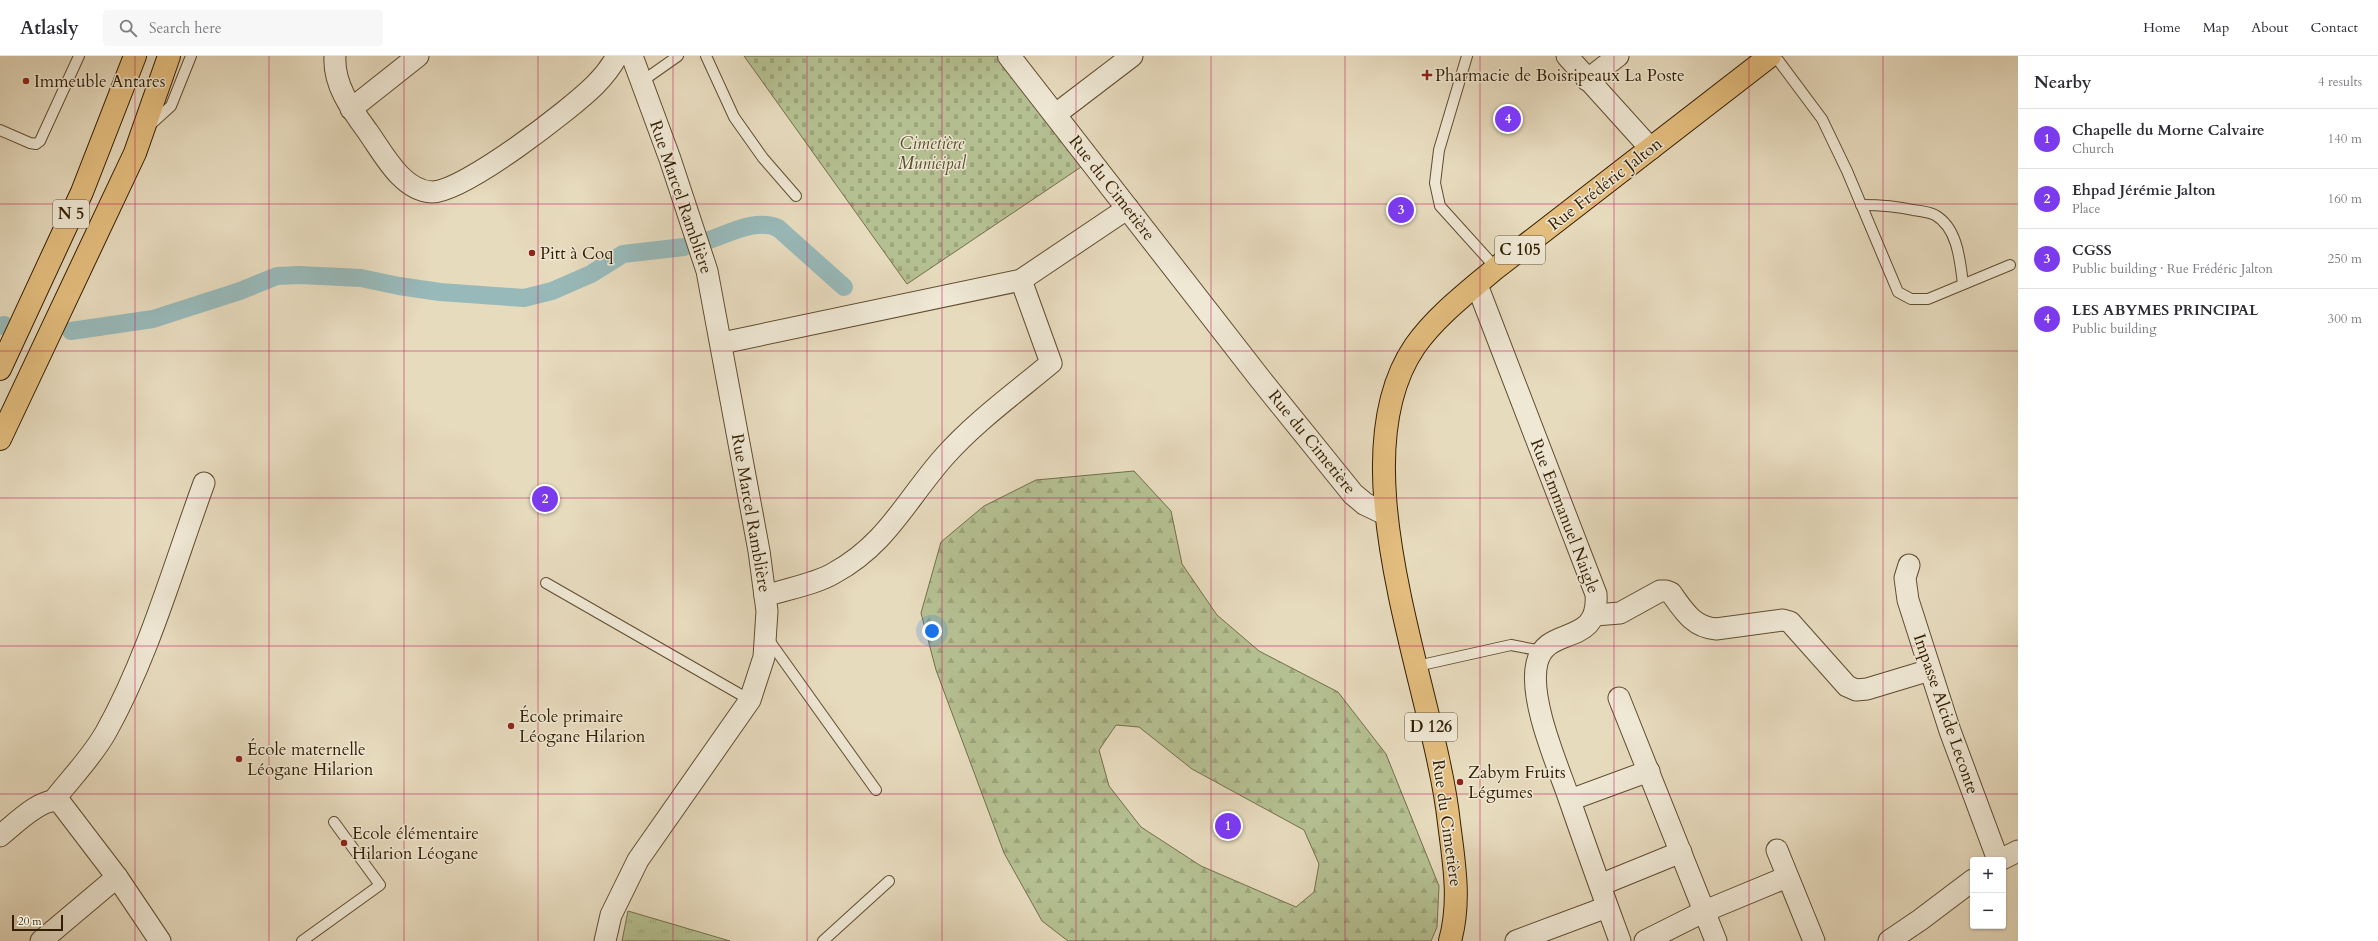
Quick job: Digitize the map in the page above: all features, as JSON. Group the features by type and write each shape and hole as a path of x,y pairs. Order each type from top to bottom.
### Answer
{"main road":[{"name":"N 5","path":"0,369 82,192 135,56"},
{"name":"N 5","path":"0,439 135,153 169,56"},
{"name":"Rue Frédéric Jalton","path":"1386,514 1384,438 1391,397 1402,369 1416,346 1437,321 1496,268 1770,56"},
{"name":"Rue du Cimetière","path":"1386,514 1395,571 1447,797 1457,892 1456,912 1450,941"}],"street":[{"path":"334,56 340,86 351,109 395,170 409,183 421,190 433,192 451,188 469,178 531,136 594,85 612,66 617,56"},
{"path":"351,109 418,56"},
{"name":"Rue Marcel Ramblière","path":"605,941 611,915 638,860 750,700 764,656 767,611 722,343 707,271 632,56"},
{"name":"Rue du Cimetière","path":"1009,56 1056,114 1090,161 1261,380 1353,494 1365,504 1386,514"},
{"path":"1056,114 1132,56"},
{"path":"1567,56 1587,80 1651,149"},
{"path":"1587,80 1618,56"},
{"path":"722,343 1022,280 1128,208"},
{"path":"765,596 833,574 865,554 901,515 944,457 983,420 1051,363 1022,280"},
{"name":"Rue Emmanuel Naigle","path":"1477,285 1596,594 1595,616 1588,626 1553,642 1542,651"},
{"path":"0,836 37,807 54,800 98,745 109,726 140,658 204,484"},
{"name":"Impasse Alcide Leconte","path":"1909,565 1905,578 1908,600 1950,731 1998,857"},
{"path":"1595,616 1620,613 1660,591 1666,590 1671,593 1693,622 1705,628 1716,629 1782,620 1795,625 1809,645 1847,686 1856,690 1866,689 1930,670"},
{"path":"1542,651 1537,663 1536,683 1543,722 1620,941"},
{"path":"1620,698 1716,941"},
{"path":"1570,800 1649,771"},
{"path":"54,800 64,804 160,941"},
{"path":"1777,850 1814,941"},
{"path":"2005,857 2018,851"},
{"path":"1600,885 1681,852"},
{"path":"41,941 116,877"},
{"path":"1645,941 1705,911 1787,877"},
{"path":"1888,941 1920,920 1970,882"},
{"path":"1516,941 1607,907"}],"lane":[{"path":"0,130 30,143 36,144 40,140 79,56"},
{"path":"142,133 171,106 191,56"},
{"path":"641,82 678,56"},
{"path":"706,56 734,117 763,158 796,196"},
{"path":"1467,56 1440,150 1435,183 1440,206 1496,268"},
{"path":"1775,56 1822,119 1861,204 1898,292 1911,299 1928,299 2010,265"},
{"path":"1861,204 1890,205 1934,214 1945,223 1953,236 1958,253 1963,284"},
{"path":"546,584 750,700"},
{"path":"765,636 876,790"},
{"path":"1417,666 1511,645 1542,651"},
{"path":"302,941 380,885 334,822"},
{"path":"823,941 889,881"}],"green space":[{"name":"Cimetière Municipal","path":"744,56 1009,56 1090,161 907,284"},
{"path":"1134,471 1171,511 1182,564 1217,615 1259,651 1338,692 1386,754 1439,886 1437,927 1431,941 1068,941 1042,921 1004,853 936,670 921,613 941,542 984,506 1036,480","holes":["1116,725 1139,727 1192,769 1304,830 1319,864 1314,892 1296,907 1201,866 1141,827 1109,786 1099,750"]},
{"path":"628,911 730,941 622,941"}],"waterway":[{"path":"709,240 735,230 752,226 770,225 778,228 844,287"},
{"path":"71,331 153,319 240,291 277,276 300,275 361,278 399,286 440,292 524,298 552,291 591,274 623,254 684,247"},
{"path":"0,326 4,325"}],"place":[{"name":"Pharmacie de Boisripeaux La Poste","path":"1427,75"},
{"name":"Immeuble Antares","path":"26,81"},
{"name":"LES ABYMES PRINCIPAL","path":"1508,119"},
{"name":"CGSS","path":"1401,210"},
{"name":"Pitt à Coq","path":"532,253"},
{"name":"Ehpad Jérémie Jalton","path":"545,499"},
{"name":"École primaire Léogane Hilarion","path":"511,726"},
{"name":"École maternelle Léogane Hilarion","path":"239,759"},
{"name":"Zabym Fruits Légumes","path":"1460,782"},
{"name":"Chapelle du Morne Calvaire","path":"1228,826"},
{"name":"Ecole élémentaire Hilarion Léogane","path":"344,843"}]}
